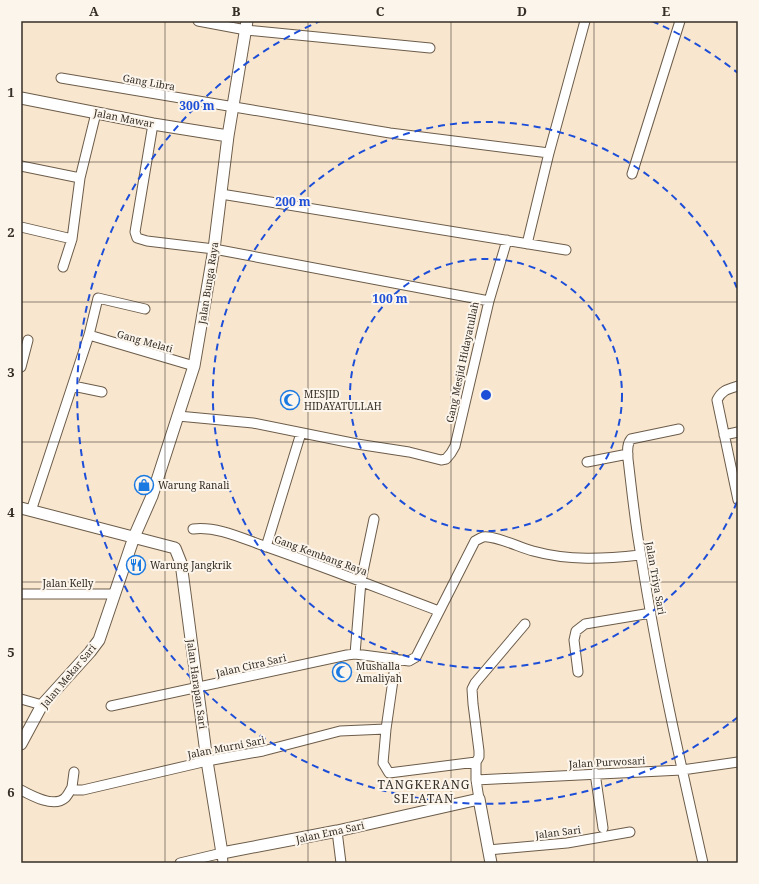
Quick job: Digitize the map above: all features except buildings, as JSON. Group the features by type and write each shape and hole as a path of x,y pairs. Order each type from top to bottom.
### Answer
{"street":[{"path":"198,21 246,25 430,48"},
{"path":"527,244 549,153 585,21"},
{"path":"632,174 680,21"},
{"name":"Jalan Bunga Raya","path":"134,536 152,496 194,366 214,250 228,136 234,107 246,25"},
{"name":"Gang Libra","path":"61,78 390,133 549,153"},
{"name":"Jalan Mawar","path":"21,98 153,124 228,136"},
{"path":"63,267 72,239 80,178 96,113"},
{"name":"Gang Mesjid Hidayatullah","path":"153,124 136,236 137,238 147,241 214,250 488,301 455,446 452,453 446,459 441,460 409,452 356,444 253,423 178,416"},
{"path":"21,166 80,178"},
{"path":"221,194 566,250"},
{"path":"21,227 72,239"},
{"path":"488,301 507,240"},
{"path":"134,536 26,509 73,386 89,335 98,298 145,309"},
{"name":"Gang Melati","path":"89,335 194,366"},
{"path":"21,367 28,340"},
{"path":"73,386 102,392"},
{"path":"738,386 725,390 720,394 717,400 738,500"},
{"name":"Jalan Triya Sari","path":"680,429 631,439 628,442 628,454 640,555 682,770 703,863"},
{"path":"724,435 738,432"},
{"path":"266,547 300,433"},
{"path":"587,462 628,454"},
{"path":"354,654 361,581 374,518"},
{"name":"Gang Kembang Raya","path":"193,529 205,528 220,531 361,581 439,611"},
{"name":"Jalan Mekar Sari","path":"21,744 42,705 99,640 134,536"},
{"name":"Jalan Harapan Sari","path":"134,536 175,548 181,562 207,761 222,858"},
{"path":"439,611 475,541 482,537 490,537 533,552 569,558 604,559 640,555"},
{"name":"Jalan Kelly","path":"21,594 114,594"},
{"name":"Jalan Citra Sari","path":"111,706 198,689 354,654 409,661 416,657 439,611"},
{"path":"578,672 574,640 576,631 585,624 651,613"},
{"path":"491,863 476,780 476,762 479,757 479,751 472,689 475,683 525,624"},
{"path":"396,659 386,729 383,763 390,773 476,762"},
{"path":"21,699 42,705"},
{"name":"Jalan Murni Sari","path":"72,787 75,790 83,790 207,761 263,750 340,731 386,729"},
{"name":"Jalan Purwosari","path":"476,780 595,773 682,770 738,762"},
{"path":"21,790 41,800 60,801 66,797 72,787 74,772"},
{"path":"595,773 603,828"},
{"name":"Jalan Ema Sari","path":"180,863 222,858 479,799"},
{"path":"337,831 341,863"},
{"name":"Jalan Sari","path":"488,850 567,843 630,832"}],"place":[{"name":"MESJID HIDAYATULLAH","path":"290,400"},
{"name":"Warung Ranali","path":"144,485"},
{"name":"Warung Jangkrik","path":"136,565"},
{"name":"Mushalla Amaliyah","path":"342,672"}],"district":[{"name":"TANGKERANG SELATAN","path":"424,791"}]}
